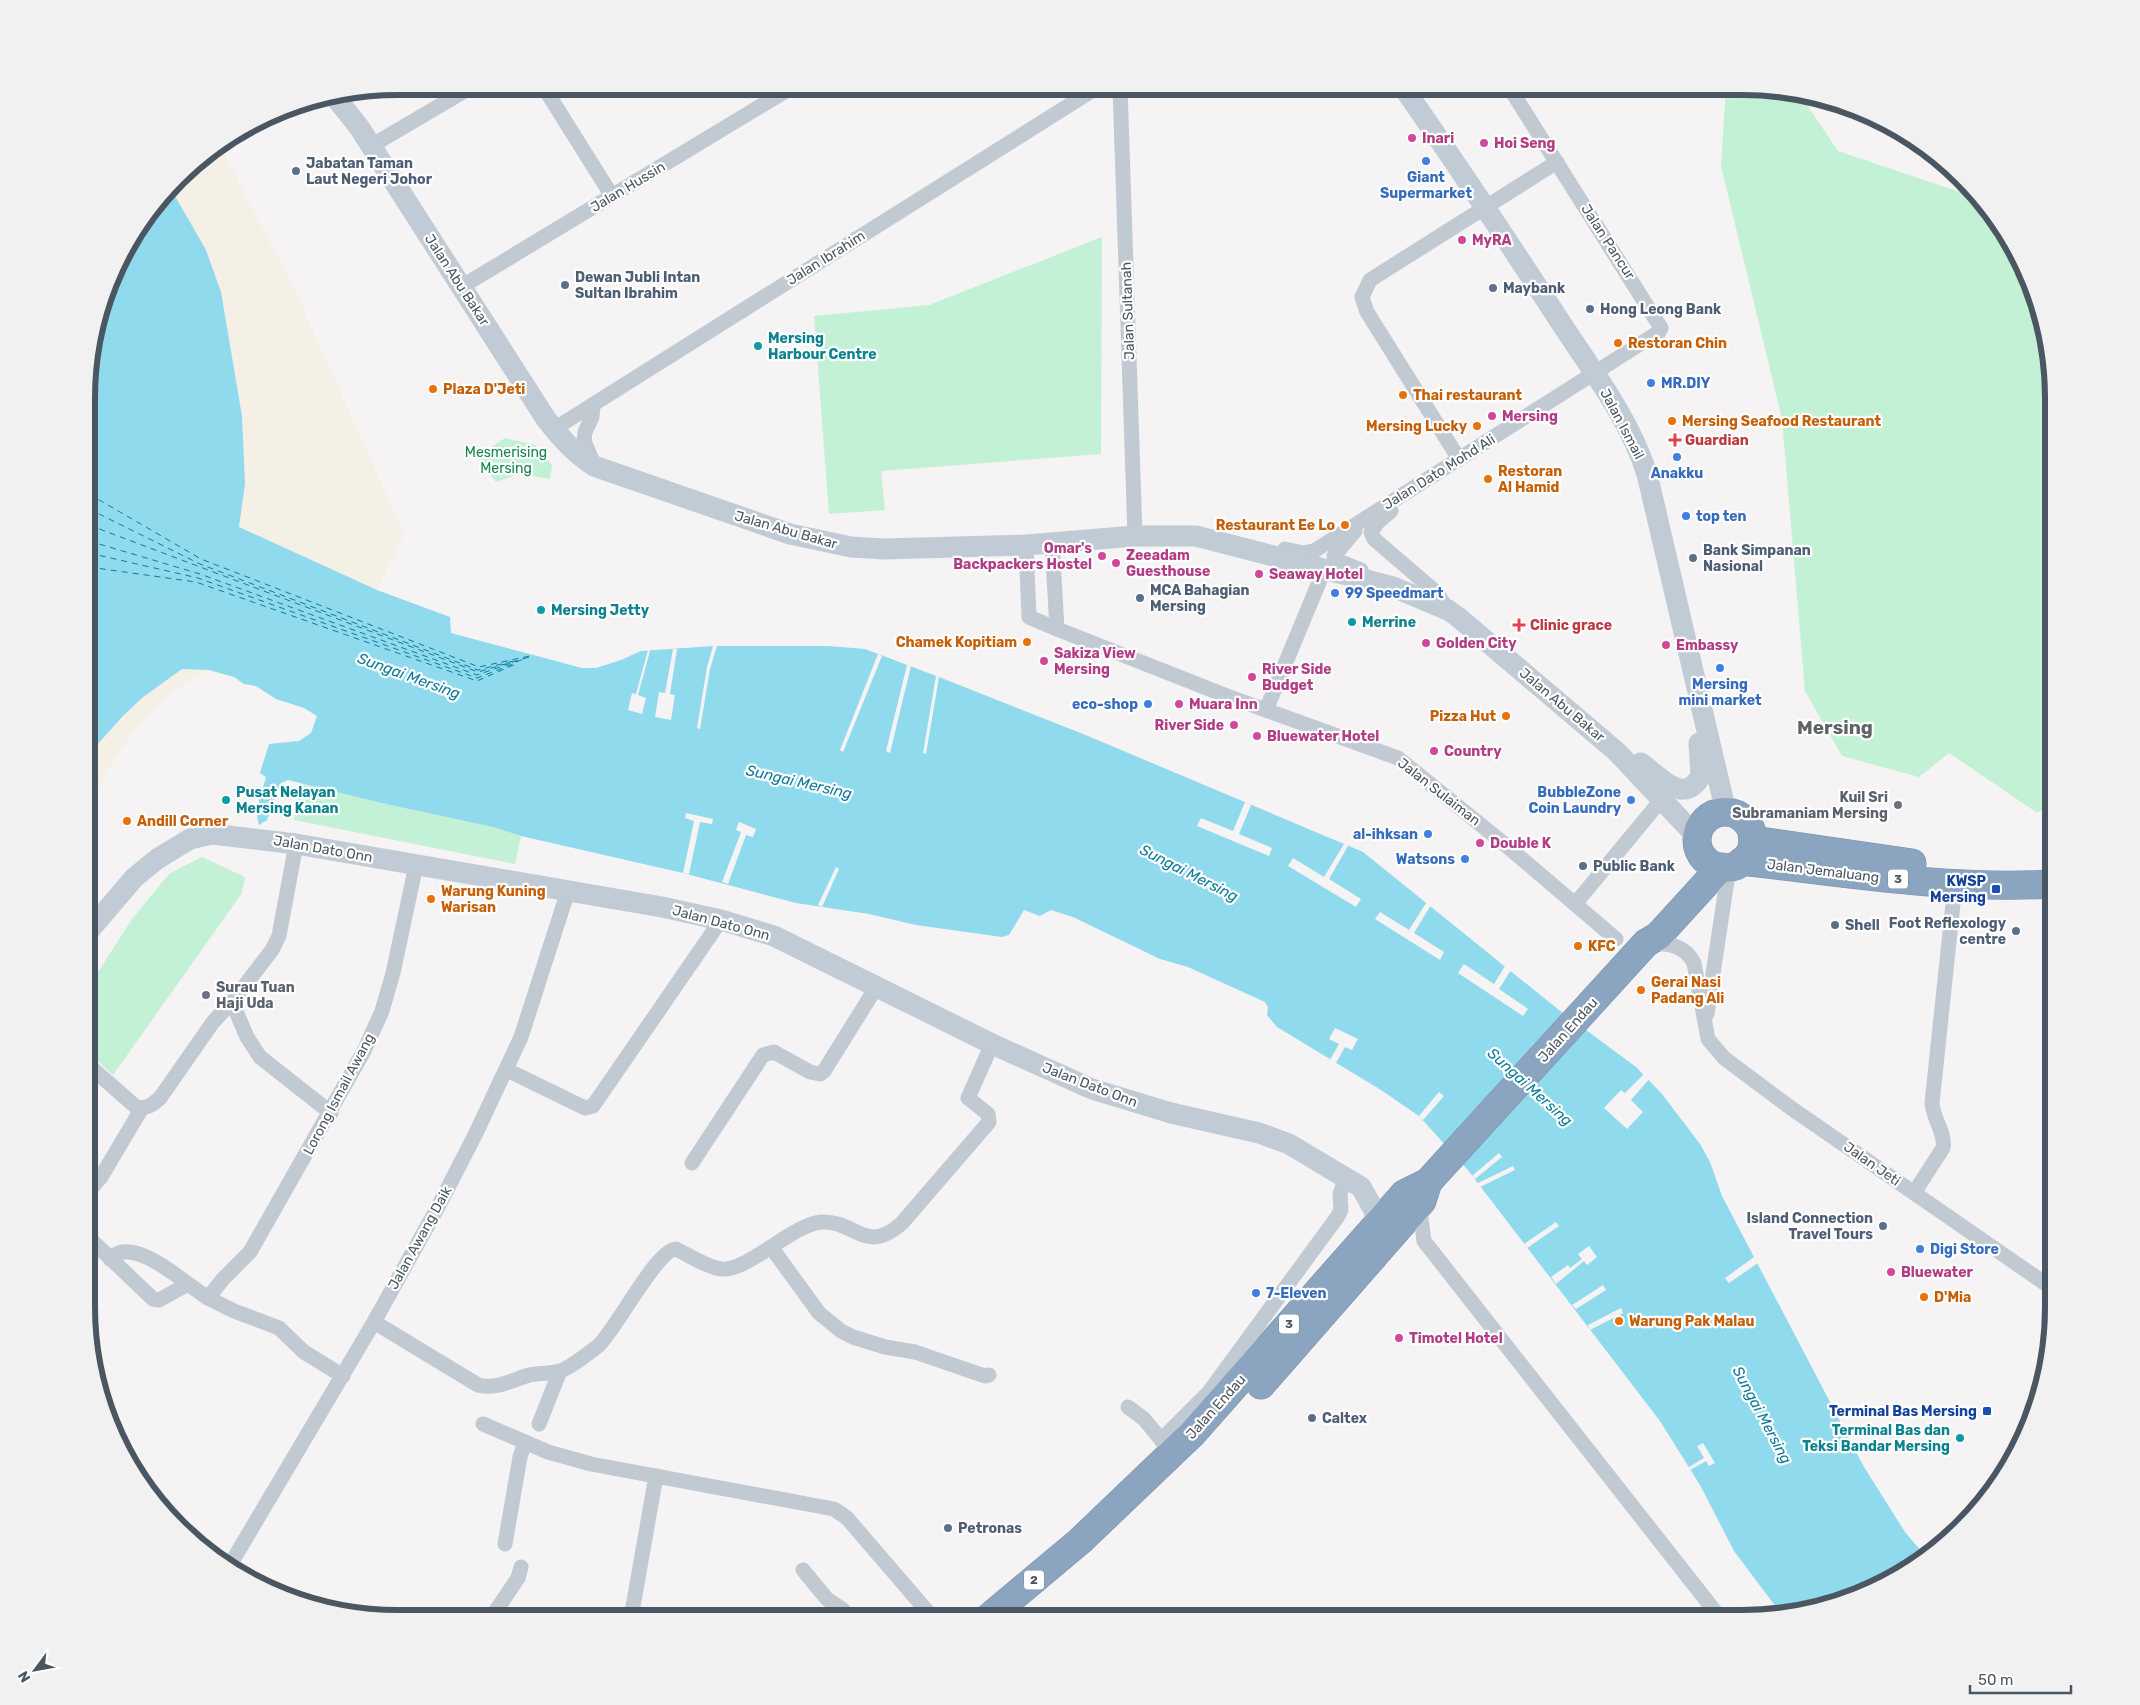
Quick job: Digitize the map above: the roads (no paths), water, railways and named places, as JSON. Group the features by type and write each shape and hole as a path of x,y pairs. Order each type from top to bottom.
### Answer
{"highway":[{"name":"3","path":"1726,812 1718,812 1704,820 1698,842 1707,860 1736,859"},
{"path":"1726,812 1738,815 1747,823 1736,859"},
{"name":"Jalan Endau","path":"1646,943 1650,929 1687,886 1693,872 1698,842"},
{"name":"Jalan Endau","path":"1022,1610 1090,1552 1236,1414 1383,1232 1418,1192 1623,967 1646,943 1658,936 1669,926 1736,859"},
{"name":"Jalan Jemaluang","path":"1736,859 2045,869"},
{"name":"Jalan Jemaluang","path":"1736,859 1955,885 2045,884"},
{"name":"Jalan Endau","path":"998,1610 1080,1541 1167,1446 1215,1397 1383,1232"}],"street":[{"path":"371,146 458,95"},
{"path":"549,95 612,196"},
{"name":"Jalan Hussin","path":"462,287 779,95"},
{"name":"Jalan Ibrahim","path":"554,429 1085,95"},
{"name":"Jalan Sultanah","path":"1120,95 1136,536"},
{"name":"Jalan Ismail","path":"1409,95 1486,206 1624,420 1641,454 1726,812"},
{"name":"Jalan Pancur","path":"1514,95 1662,328 1659,332 1594,374"},
{"name":"Jalan Abu Bakar","path":"338,101 359,127 554,429 573,451 594,466 790,534 851,547 884,549 1026,545 1136,536 1196,536 1393,587 1448,610 1617,752 1698,842"},
{"path":"1459,459 1367,312 1362,298 1370,280 1557,162"},
{"name":"Jalan Dato Mohd Ali","path":"1196,536 1207,532 1310,553 1594,374"},
{"path":"593,405 592,417 584,441 594,466"},
{"path":"1407,492 1403,503 1386,514 1371,532 1374,538 1437,592 1448,610"},
{"path":"1360,522 1353,535 1334,556 1341,562 1384,579 1393,587"},
{"path":"1052,542 1057,630"},
{"name":"Jalan Sulaiman","path":"1026,545 1030,617 1057,630 1398,758 1616,939"},
{"path":"1266,710 1325,568"},
{"path":"1617,752 1628,752 1676,789 1686,791 1698,783 1702,776 1701,758 1688,673 1691,661"},
{"path":"1575,904 1662,800"},
{"name":"Jalan Dato Onn","path":"95,924 134,878 157,859 190,839 212,834 296,844 568,891 721,920 774,936 992,1044 1066,1078 1128,1101 1274,1138 1308,1154 1353,1182 1375,1212 1383,1232"},
{"path":"95,1183 105,1170 142,1108 154,1103 168,1090 214,1022 232,1002 276,943 296,844"},
{"path":"1705,1028 1736,859"},
{"name":"Lorong Ismail Awang","path":"208,1298 223,1279 250,1252 331,1113 364,1052 382,1011 393,972 416,865"},
{"path":"1914,1193 1943,1148 1945,1141 1934,1118 1932,1103 1955,885"},
{"name":"Jalan Awang Daik","path":"232,1560 343,1376 438,1208 507,1070 521,1037 568,891"},
{"path":"507,1070 590,1109 721,920"},
{"name":"Jalan Jeti","path":"1646,943 1674,945 1691,956 1694,962 1708,1040 1724,1058 1791,1108 2045,1283"},
{"path":"692,1163 763,1055 774,1052 810,1072 820,1074 824,1071 877,986"},
{"path":"232,1002 247,1037 260,1056 331,1113"},
{"path":"374,1322 461,1376 486,1388 530,1375 560,1371 598,1346 648,1276 666,1253 672,1249 722,1269 736,1266 801,1229 819,1222 834,1224 867,1237 878,1238 894,1231 989,1122 988,1114 968,1098 992,1044"},
{"path":"95,1070 130,1103 142,1108"},
{"path":"1215,1397 1338,1216 1341,1210 1340,1194 1353,1182 1387,1193 1418,1192 1424,1241 1715,1610"},
{"path":"1383,1232 1424,1241"},
{"path":"95,1244 153,1299 159,1300 188,1284"},
{"path":"771,1247 819,1313 841,1331 853,1337 885,1347 915,1352 985,1376 989,1375"},
{"path":"110,1259 118,1253 142,1255 157,1261 208,1298 234,1311 279,1328 304,1352 343,1376"},
{"path":"539,1424 560,1371"},
{"path":"1128,1407 1144,1419 1167,1446"},
{"path":"483,1424 574,1460 834,1508 848,1518 926,1610"},
{"path":"505,1544 520,1457 525,1442"},
{"path":"632,1610 656,1476"},
{"path":"496,1610 518,1578 521,1567"},
{"path":"803,1570 827,1598 843,1610"}],"water":[{"name":"Sungai Mersing","path":"174,194 206,250 221,292 242,416 245,484 239,527 377,590 450,617 451,633 582,668 596,668 641,651 713,646 828,646 865,649 1088,736 1363,852 1559,1010 1636,1067 1662,1094 1700,1144 1710,1162 1722,1196 1864,1467 1905,1532 1921,1551 1894,1569 1858,1587 1820,1600 1776,1608 1734,1551 1700,1485 1660,1421 1467,1169 1419,1116 1381,1090 1277,1027 1267,1015 1268,1007 1265,1002 1188,967 1160,959 1073,917 1051,910 1040,916 1024,910 1009,935 1002,937 916,925 869,914 796,903 683,873 288,780 281,783 267,820 259,825 256,812 266,777 260,773 269,744 299,741 311,733 317,716 304,708 276,699 256,686 244,684 234,677 209,670 182,669 142,698 95,747 96,378 105,320 118,282 146,230"}],"place":[{"name":"Inari","path":"1412,138"},
{"name":"Hoi Seng","path":"1484,143"},
{"name":"Giant Supermarket","path":"1426,161"},
{"name":"Jabatan Taman Laut Negeri Johor","path":"296,171"},
{"name":"MyRA","path":"1462,240"},
{"name":"Dewan Jubli Intan Sultan Ibrahim","path":"565,285"},
{"name":"Maybank","path":"1493,288"},
{"name":"Hong Leong Bank","path":"1590,309"},
{"name":"Restoran Chin","path":"1618,343"},
{"name":"Mersing Harbour Centre","path":"758,346"},
{"name":"MR.DIY","path":"1651,383"},
{"name":"Plaza D'Jeti","path":"433,389"},
{"name":"Thai restaurant","path":"1403,395"},
{"name":"Mersing","path":"1492,416"},
{"name":"Mersing Seafood Restaurant","path":"1672,421"},
{"name":"Mersing Lucky","path":"1477,426"},
{"name":"Guardian","path":"1675,440"},
{"name":"Anakku","path":"1677,457"},
{"name":"Restoran Al Hamid","path":"1488,479"},
{"name":"top ten","path":"1686,516"},
{"name":"Restaurant Ee Lo","path":"1345,525"},
{"name":"Omar's Backpackers Hostel","path":"1102,556"},
{"name":"Bank Simpanan Nasional","path":"1693,558"},
{"name":"Zeeadam Guesthouse","path":"1116,563"},
{"name":"Seaway Hotel","path":"1259,574"},
{"name":"99 Speedmart","path":"1335,593"},
{"name":"MCA Bahagian Mersing","path":"1140,598"},
{"name":"Mersing Jetty","path":"541,610"},
{"name":"Merrine","path":"1352,622"},
{"name":"Clinic grace","path":"1519,625"},
{"name":"Chamek Kopitiam","path":"1027,642"},
{"name":"Golden City","path":"1426,643"},
{"name":"Embassy","path":"1666,645"},
{"name":"Sakiza View Mersing","path":"1044,661"},
{"name":"Mersing mini market","path":"1720,668"},
{"name":"River Side Budget","path":"1252,677"},
{"name":"eco-shop","path":"1148,704"},
{"name":"Muara Inn","path":"1179,704"},
{"name":"Pizza Hut","path":"1506,716"},
{"name":"River Side","path":"1234,725"},
{"name":"Bluewater Hotel","path":"1257,736"},
{"name":"Country","path":"1434,751"},
{"name":"Pusat Nelayan Mersing Kanan","path":"226,800"},
{"name":"BubbleZone Coin Laundry","path":"1631,800"},
{"name":"Kuil Sri Subramaniam Mersing","path":"1898,805"},
{"name":"Andill Corner","path":"127,821"},
{"name":"al-ihksan","path":"1428,834"},
{"name":"Double K","path":"1480,843"},
{"name":"Watsons","path":"1465,859"},
{"name":"Public Bank","path":"1583,866"},
{"name":"KWSP Mersing","path":"1996,889"},
{"name":"Warung Kuning Warisan","path":"431,899"},
{"name":"Shell","path":"1835,925"},
{"name":"Foot Reflexology centre","path":"2016,931"},
{"name":"KFC","path":"1578,946"},
{"name":"Gerai Nasi Padang Ali","path":"1641,990"},
{"name":"Surau Tuan Haji Uda","path":"206,995"},
{"name":"Island Connection Travel Tours","path":"1883,1226"},
{"name":"Digi Store","path":"1920,1249"},
{"name":"Bluewater","path":"1891,1272"},
{"name":"7-Eleven","path":"1256,1293"},
{"name":"D'Mia","path":"1924,1297"},
{"name":"Warung Pak Malau","path":"1619,1321"},
{"name":"Timotel Hotel","path":"1399,1338"},
{"name":"Terminal Bas Mersing","path":"1987,1411"},
{"name":"Caltex","path":"1312,1418"},
{"name":"Terminal Bas dan Teksi Bandar Mersing","path":"1960,1438"},
{"name":"Petronas","path":"948,1528"}],"district":[{"name":"Mersing","path":"1835,727"}],"park label":[{"name":"Mesmerising Mersing","path":"506,460"}]}
